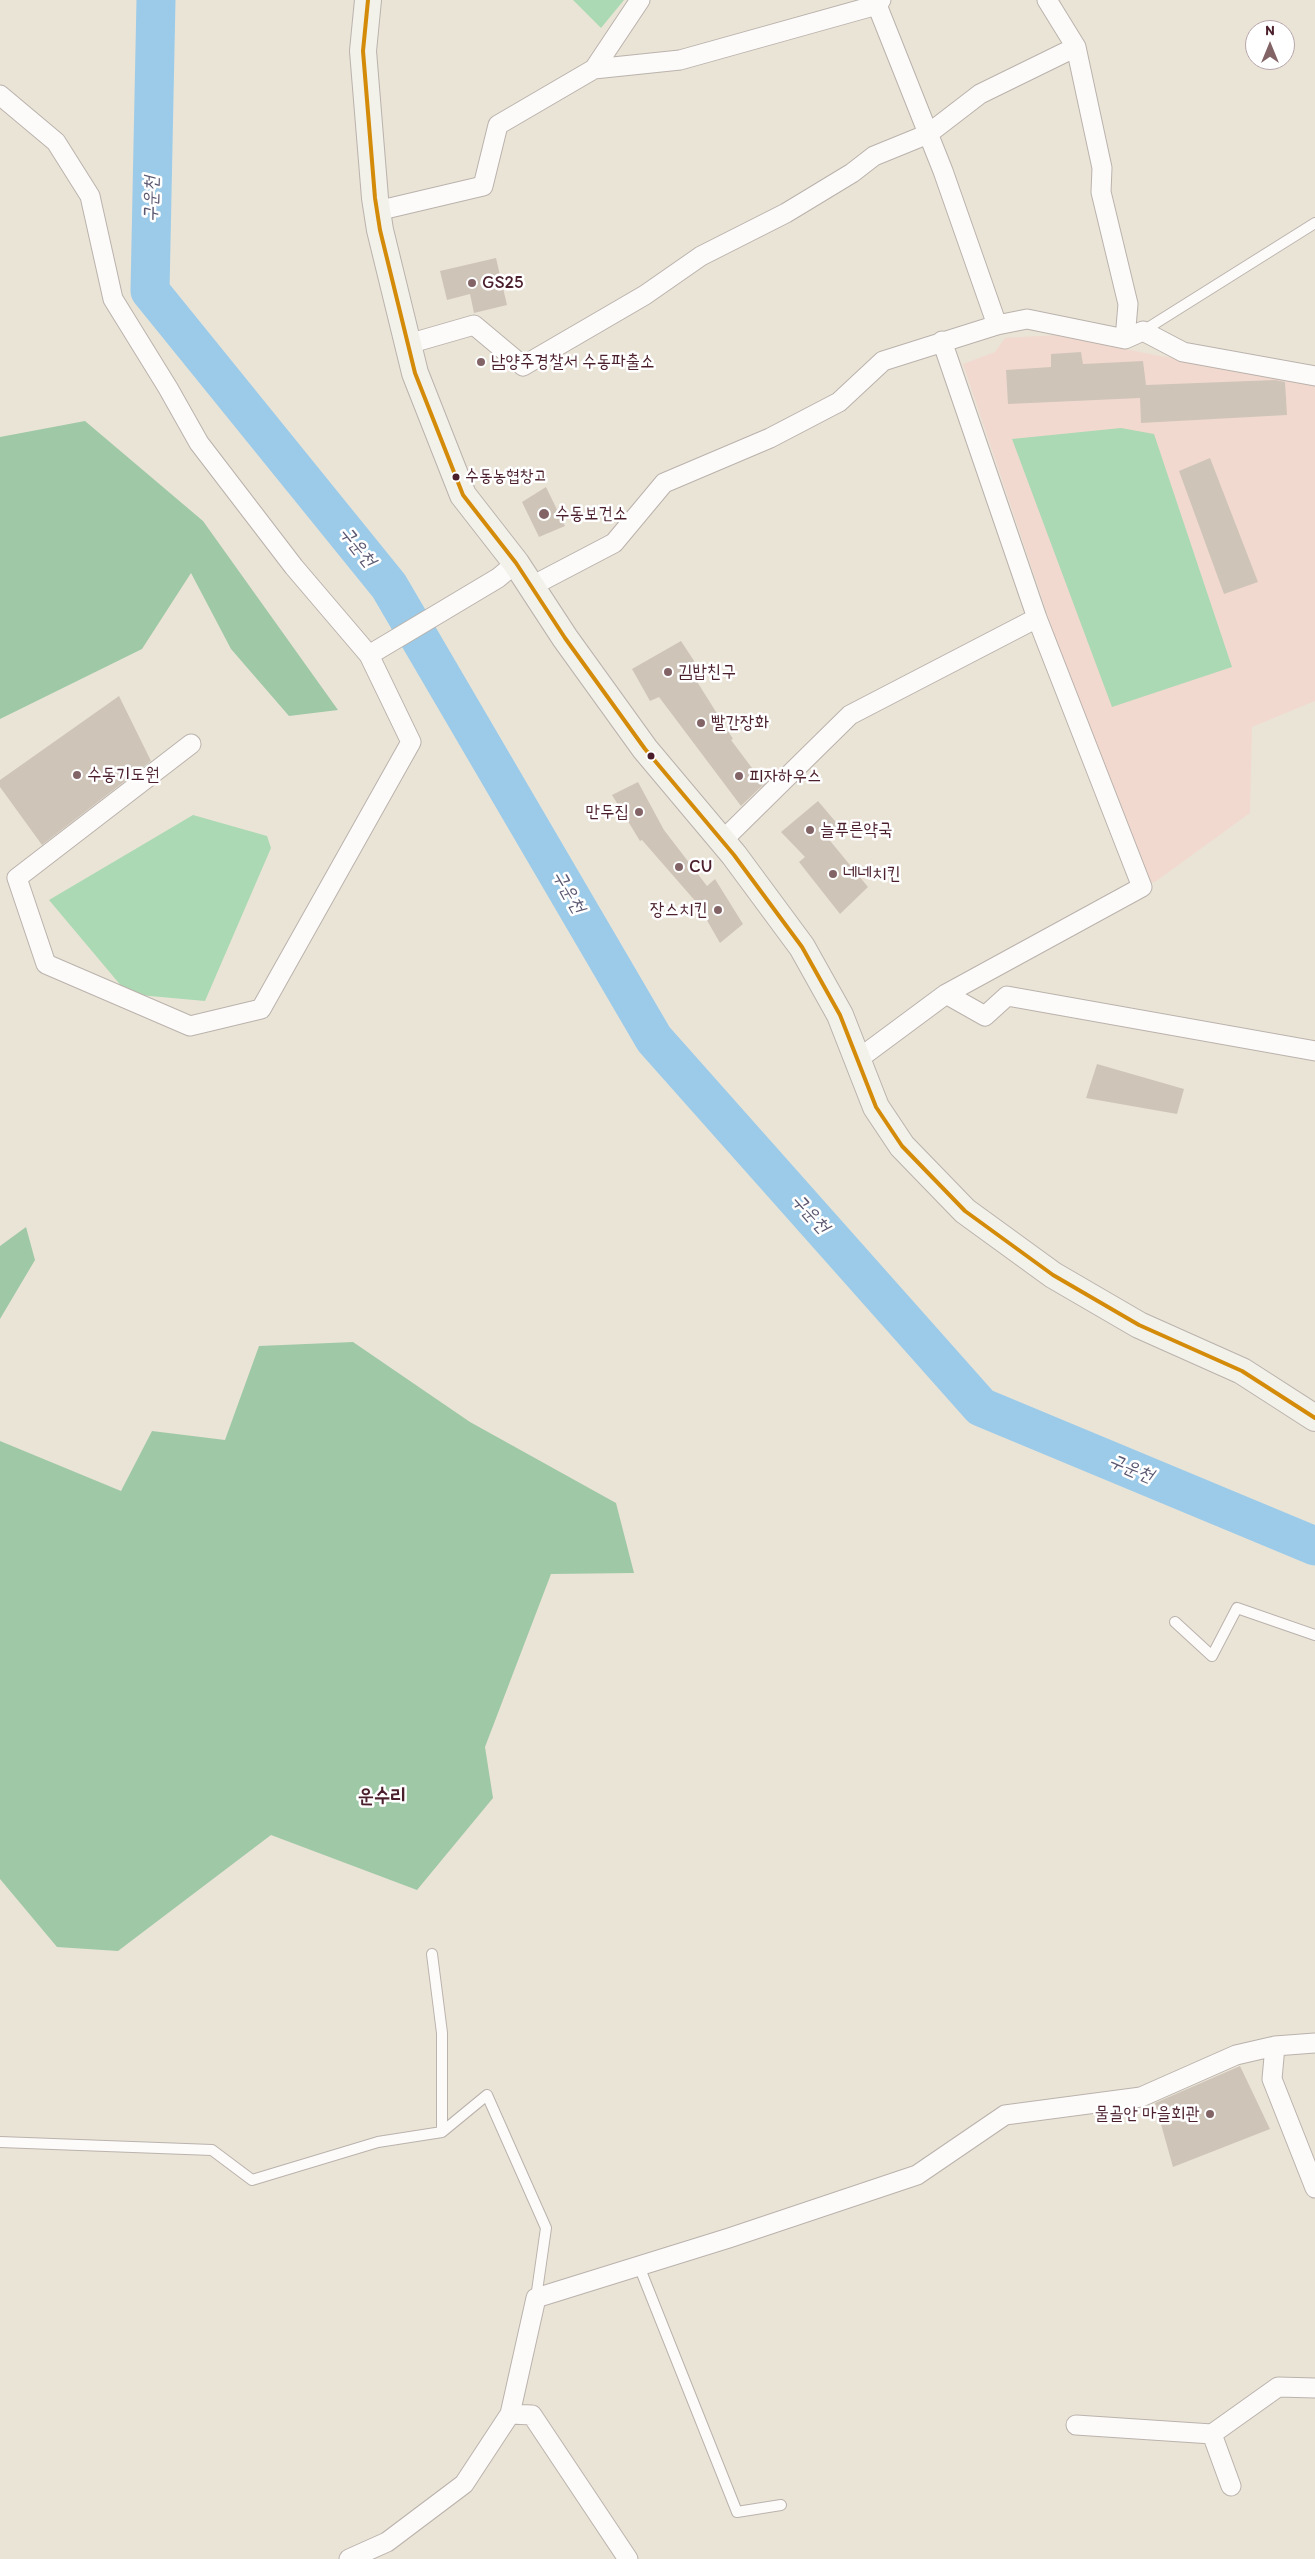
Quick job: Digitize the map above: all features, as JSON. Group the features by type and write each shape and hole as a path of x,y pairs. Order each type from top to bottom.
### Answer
{"main road":[{"path":"368,0 363,51 377,211 414,373 463,495 507,571 530,587 645,749 722,841 802,947 840,1015 876,1107 902,1146 965,1211 1053,1275 1139,1325 1242,1370 1315,1418"}],"street":[{"path":"377,211 483,186 498,125 594,68 640,0"},
{"path":"1047,0 1076,47 1102,168 1101,192 1128,304 1125,339"},
{"path":"594,68 680,60 879,2 928,134 944,171 997,325"},
{"path":"408,344 474,325 523,366 645,295 701,256 786,213 852,174 874,156 928,134 980,94 1076,47"},
{"path":"0,95 56,142 90,196 113,299 168,388 198,443 294,567 374,653 411,742 260,1009 190,1026 46,964 17,878 191,744"},
{"path":"530,587 614,543 664,483 770,438 839,402 883,361 997,325 1027,319 1125,339 1143,331 1183,352 1315,376"},
{"path":"857,1060 946,994 1142,887 1037,618 942,341"},
{"path":"374,653 507,571"},
{"path":"722,841 850,714 1037,618"},
{"path":"946,994 985,1016 1007,996 1315,1051"},
{"path":"349,2559 387,2542 464,2484 510,2414 536,2298 917,2175 1005,2115 1141,2097 1236,2055 1275,2046 1315,2043"},
{"path":"1275,2046 1272,2079 1315,2188"},
{"path":"1076,2425 1212,2434 1278,2387 1315,2388"},
{"path":"510,2414 532,2415 628,2559"},
{"path":"1212,2434 1231,2486"}],"lane":[{"path":"1143,331 1315,223"},
{"path":"1176,1622 1212,1656 1237,1608 1315,1635"},
{"path":"432,1954 442,2033 442,2132"},
{"path":"0,2142 212,2150 252,2180 378,2142 442,2132 487,2095 546,2228 536,2298"},
{"path":"639,2266 737,2512 781,2505"}],"shaded area":[{"path":"1056,335 1160,356 1287,376 1315,385 1315,701 1252,727 1250,813 1155,882 1138,884 963,364 995,352 1005,338"}],"green space":[{"path":"573,0 624,0 601,28"},
{"path":"85,421 203,521 338,710 289,716 231,649 191,573 142,649 0,719 0,437"},
{"path":"1121,428 1154,434 1232,667 1112,707 1012,439"},
{"path":"193,815 267,836 271,848 205,1001 128,994 49,900"},
{"path":"26,1227 35,1260 0,1319 0,1246"},
{"path":"353,1342 470,1422 616,1503 634,1573 551,1574 485,1747 493,1798 417,1890 271,1835 118,1951 57,1947 0,1879 0,1441 121,1491 152,1431 225,1440 259,1346"}],"building":[{"name":"GS25","path":"496,258 507,305 474,313 470,294 447,300 440,271"},
{"path":"1081,352 1083,364 1143,361 1146,385 1275,380 1285,382 1287,415 1141,423 1140,398 1008,404 1006,370 1051,367 1051,354"},
{"path":"1210,458 1258,582 1224,594 1179,471"},
{"name":"수동보건소","path":"546,487 565,526 539,537 522,502"},
{"path":"681,641 704,676 696,680 733,739 731,740 764,784 741,806 659,697 650,701 632,669"},
{"name":"수동기도원","path":"119,696 151,761 42,845 0,787 0,780"},
{"path":"638,782 664,830 707,886 715,879 743,924 720,943 697,903 642,840 640,841 612,795"},
{"name":"네네치킨","path":"818,801 840,827 827,837 868,887 840,914 799,862 805,857 781,832"},
{"path":"1097,1064 1184,1089 1177,1114 1086,1098"},
{"name":"물골안 마을회관","path":"1240,2066 1270,2129 1173,2167 1155,2103"}],"waterway":[{"name":"구운천","path":"156,0 150,291 389,586 654,1039 981,1407 1315,1546"}],"transit line":[{"path":"368,0 363,51 375,198 380,230 415,373 463,495 516,563 565,638 645,749 734,855 802,947 840,1015 876,1107 902,1146 965,1211 1053,1275 1139,1325 1242,1371 1315,1418"}],"place":[{"name":"GS25","path":"472,283"},
{"name":"남양주경찰서 수동파출소","path":"481,362"},
{"name":"수동농협창고","path":"456,477"},
{"name":"수동보건소","path":"544,514"},
{"name":"김밥친구","path":"668,672"},
{"name":"빨간장화","path":"701,723"},
{"name":"수동기도원","path":"77,775"},
{"name":"피자하우스","path":"739,776"},
{"name":"만두집","path":"639,812"},
{"name":"늘푸른약국","path":"810,830"},
{"name":"CU","path":"679,867"},
{"name":"네네치킨","path":"833,874"},
{"name":"장스치킨","path":"718,910"},
{"name":"물골안 마을회관","path":"1210,2114"}],"district":[{"name":"운수리","path":"382,1797"}]}
